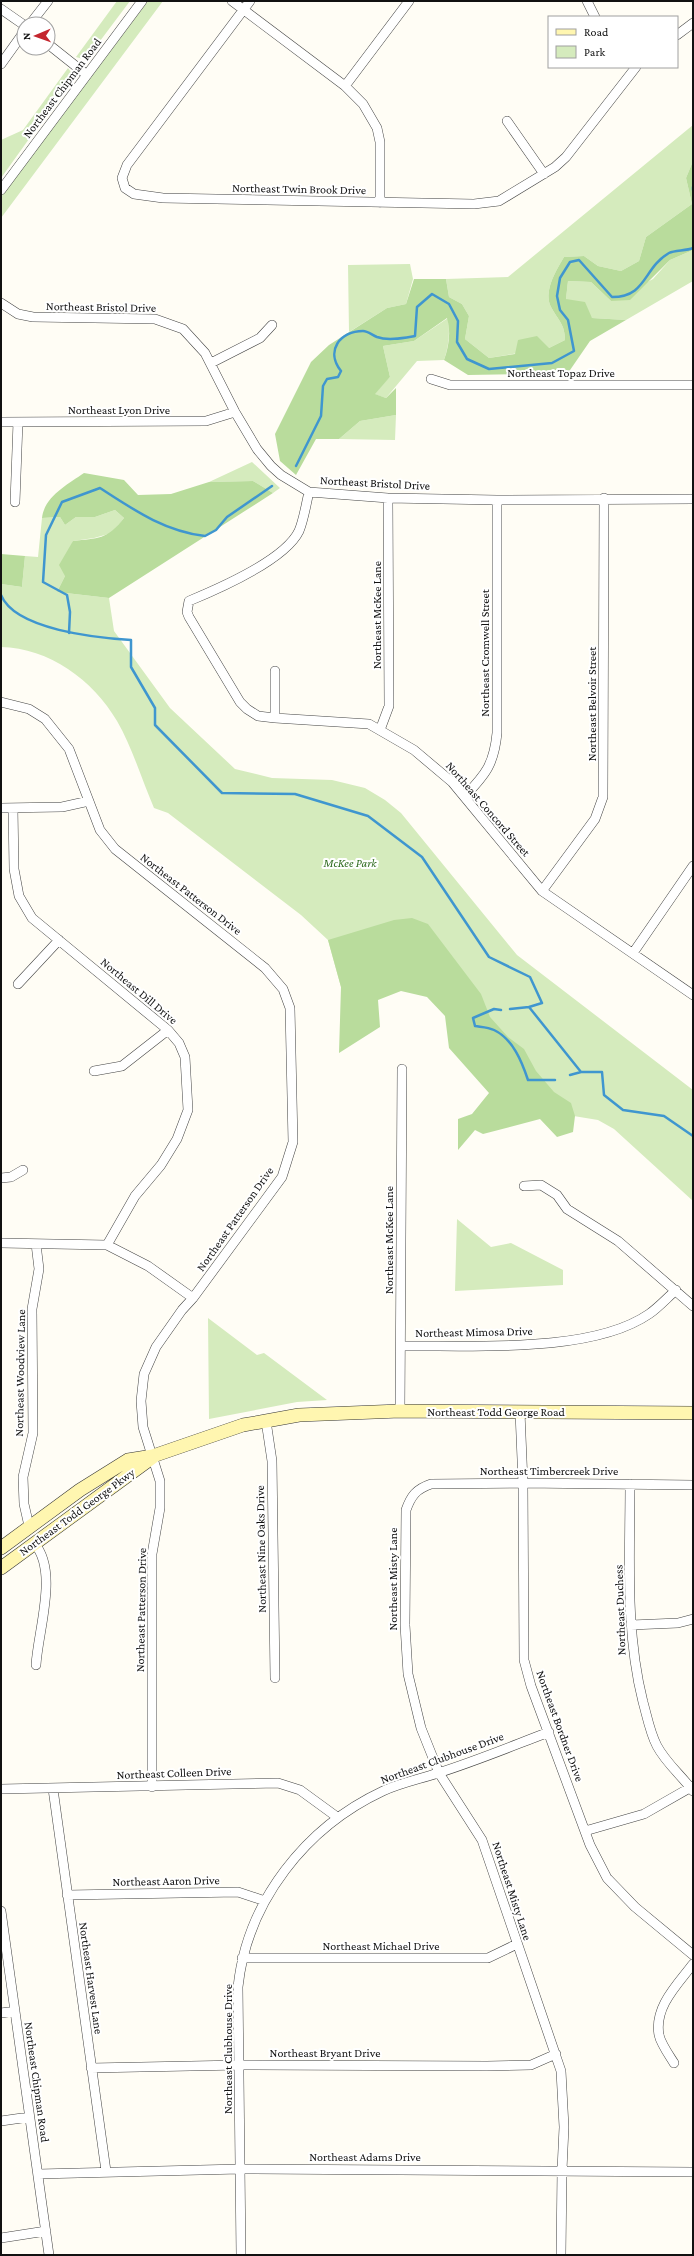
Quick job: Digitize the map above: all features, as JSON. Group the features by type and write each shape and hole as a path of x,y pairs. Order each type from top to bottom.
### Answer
{"main road":[{"name":"Northeast Todd George Road","path":"153,1456 243,1425 299,1415 400,1411 693,1412"},
{"path":"1,1548 80,1490 128,1460 153,1456"},
{"name":"Northeast Todd George Pkwy","path":"1,1568 34,1542 134,1472 153,1456"}],"street":[{"path":"36,16 48,1"},
{"name":"Northeast Chipman Road","path":"1,190 142,1"},
{"path":"232,1 345,86 363,104 377,128 380,142 380,203"},
{"name":"Northeast Twin Brook Drive","path":"250,1 127,165 122,178 125,188 134,194 163,198 380,203 474,204 499,201 561,162 577,144 633,68"},
{"path":"345,86 409,1"},
{"path":"587,1 594,16"},
{"path":"1,9 16,19"},
{"path":"678,34 693,23"},
{"path":"1,64 16,43"},
{"path":"56,50 87,75"},
{"path":"507,121 544,174"},
{"name":"Northeast Bristol Drive","path":"1,303 18,314 33,317 160,320 188,332 200,345 211,363 235,412 257,449 270,466 281,475 309,492 388,498 497,500 604,498 693,499"},
{"path":"211,363 260,338 272,325"},
{"name":"Northeast Topaz Drive","path":"431,379 450,385 693,384"},
{"name":"Northeast Lyon Drive","path":"1,422 206,422 235,412"},
{"path":"14,502 18,422"},
{"name":"Northeast Concord Street","path":"309,492 299,530 290,544 243,575 189,601 187,612 189,617 240,702 258,716 346,721 369,724 420,754 439,769 465,796 542,891 693,995"},
{"name":"Northeast McKee Lane","path":"380,730 389,706 388,498"},
{"name":"Northeast Belvoir Street","path":"542,891 595,819 603,797 604,498"},
{"name":"Northeast Cromwell Street","path":"465,796 487,770 495,754 497,733 497,500"},
{"path":"275,671 275,718"},
{"name":"Northeast Patterson Drive","path":"1,702 29,708 45,720 69,749 100,830 115,849 265,968 283,989 290,1008 293,1142 282,1177 156,1347 144,1374 141,1401 143,1426 160,1481 160,1508 152,1554 152,1787"},
{"path":"1,808 62,807 89,801"},
{"name":"Northeast Dill Drive","path":"13,808 14,869 19,896 32,918 168,1030 179,1043 186,1058 188,1110 177,1139 160,1165 135,1196 107,1245"},
{"path":"633,953 693,866"},
{"path":"18,984 59,940"},
{"path":"94,1072 122,1066 168,1030"},
{"name":"Northeast McKee Lane","path":"400,1411 402,1346 402,1069"},
{"path":"1,1178 11,1177 23,1170"},
{"path":"524,1186 541,1186 557,1195 567,1209 618,1241 693,1306"},
{"path":"1,1243 107,1245 148,1266 193,1298"},
{"name":"Northeast Woodview Lane","path":"29,1526 24,1504 23,1477 33,1433 32,1309 39,1268 36,1244"},
{"name":"Northeast Mimosa Drive","path":"402,1346 518,1346 596,1335 628,1325 649,1314 676,1290"},
{"name":"Northeast Bordner Drive","path":"520,1412 524,1660 531,1686 549,1732 554,1752 563,1770 585,1831 607,1878 634,1907 693,1955"},
{"name":"Northeast Nine Oaks Drive","path":"266,1421 272,1461 274,1678"},
{"name":"Northeast Timbercreek Drive","path":"411,1498 419,1488 431,1484 522,1482 693,1485"},
{"name":"Northeast Duchess","path":"630,1484 630,1626 637,1679 648,1722 656,1744 666,1761 692,1788"},
{"name":"Northeast Misty Lane","path":"411,1498 406,1510 404,1543 405,1625 408,1674 421,1728 439,1773 482,1840 561,2071 564,2127 561,2255"},
{"path":"34,1542 44,1559 47,1581 37,1642 36,1665"},
{"path":"630,1626 678,1623 693,1618"},
{"name":"Northeast Clubhouse Drive","path":"241,2255 240,2065 238,2004 242,1958 265,1901 291,1862 321,1830 337,1818 384,1790 439,1773 549,1732"},
{"name":"Northeast Colleen Drive","path":"1,1789 152,1787 226,1783 278,1783 300,1790 337,1818"},
{"path":"585,1831 644,1814 692,1788"},
{"name":"Northeast Harvest Lane","path":"53,1789 106,2171"},
{"name":"Northeast Aaron Drive","path":"67,1895 238,1892 265,1901"},
{"name":"Northeast Chipman Road","path":"1,1911 49,2255"},
{"name":"Northeast Michael Drive","path":"242,1958 488,1958 517,1944"},
{"path":"674,2063 659,2036 660,2013 669,1995 693,1964"},
{"path":"1,2013 15,2011"},
{"name":"Northeast Bryant Drive","path":"91,2068 240,2065 532,2065 556,2054"},
{"path":"1,2121 29,2117"},
{"name":"Northeast Adams Drive","path":"38,2174 106,2171 240,2169 693,2172"},
{"path":"1,2238 46,2231"}],"green space":[{"path":"117,1 130,1 88,57 83,59 76,57"},
{"path":"148,1 163,1 1,218 1,197"},
{"path":"68,68 71,72 72,79 1,178 1,140 23,130"},
{"path":"693,125 693,161 686,178 692,204 646,237 639,261 621,271 598,266 584,256 564,257 557,268 549,288 549,301 551,307 561,322 565,340 549,348 489,358 465,339 469,316 462,304 449,297 446,279 508,277"},
{"path":"693,161 693,250 670,260 630,300 611,301 591,282 568,281 566,299 585,302 592,318 626,320 590,341 568,373 468,375 444,360 449,339 447,318 414,341 383,346 390,377 375,394 386,398 396,388 396,415 360,421 339,439 316,439 296,475 280,461 275,434 311,362 329,345 387,308 406,304 414,279 446,279 449,297 462,304 469,316 465,339 489,358 515,354 518,340 537,336 549,348 565,340 561,322 551,307 549,301 549,288 557,268 564,257 584,256 598,266 621,271 639,261 646,237 692,204 686,178"},
{"path":"693,250 693,281 626,320 592,318 566,299 568,281 591,282 611,301 653,279 670,260"},
{"path":"410,264 413,279 406,304 387,308 349,332 348,265"},
{"path":"448,318 449,339 444,360 417,361 386,398 374,394 390,377 383,346 414,341"},
{"path":"396,415 395,440 339,439 360,421"},
{"path":"252,462 280,488 273,493 253,481 209,482"},
{"path":"84,473 124,480 138,495 171,494 209,482 253,481 273,493 109,598 57,592 65,576 59,565 73,541 102,537 118,525 124,518 115,510 95,517 76,517 65,525 60,517 42,518 44,510 52,497"},
{"name":"McKee Park","path":"115,510 124,518 112,533 94,538 73,541 65,576 57,592 109,598 114,631 170,708 235,769 272,778 332,780 365,788 385,800 401,813 517,955 693,1090 693,1201 614,1129 598,1120 543,1111 501,1084 422,982 341,987 328,940 301,915 168,813 154,808 132,753 117,721 96,692 68,669 52,660 36,653 1,647 1,584 22,587 25,556 38,557 42,518 60,517 65,525 76,517 95,517"},
{"path":"1,554 25,556 22,587 1,584"},
{"path":"412,918 428,924 481,994 490,1017 508,1037 524,1049 536,1071 554,1092 571,1103 575,1116 573,1132 557,1137 540,1119 483,1134 475,1130 458,1150 458,1119 472,1114 489,1093 449,1048 445,1016 427,997 401,991 378,1000 380,1027 339,1053 341,987 328,940 394,920"},
{"path":"457,1219 491,1247 511,1243 563,1270 563,1285 455,1291"},
{"path":"208,1318 257,1355 264,1353 327,1400 297,1402 209,1419"}],"waterway":[{"path":"296,466 321,416 323,386 327,379 338,377 341,371 336,364 334,356 335,350 337,344 348,334 363,331 386,339 415,336 417,307 432,294 449,304 458,321 457,342 467,359 489,369 552,363 574,351 568,320 560,310 557,296 560,278 570,262 579,260 612,297 623,296 639,287 654,266 669,253 693,248"},
{"path":"69,633 70,612 67,595 43,582 46,535 62,502 100,488 137,512 163,524 176,529 205,536 216,530 227,517 272,486"},
{"path":"1,595 9,607 23,617 40,624 79,634 131,640 131,667 155,708 155,725 222,793 295,794 368,816 422,857 489,957 530,977 542,1003 529,1007 581,1072 602,1072 604,1095 623,1110 664,1116 693,1136"},
{"path":"510,1009 529,1007"},
{"path":"501,1010 494,1009 473,1018 475,1026 492,1029 501,1034 512,1045 520,1059 528,1080 555,1080"},
{"path":"570,1075 581,1072"}]}
